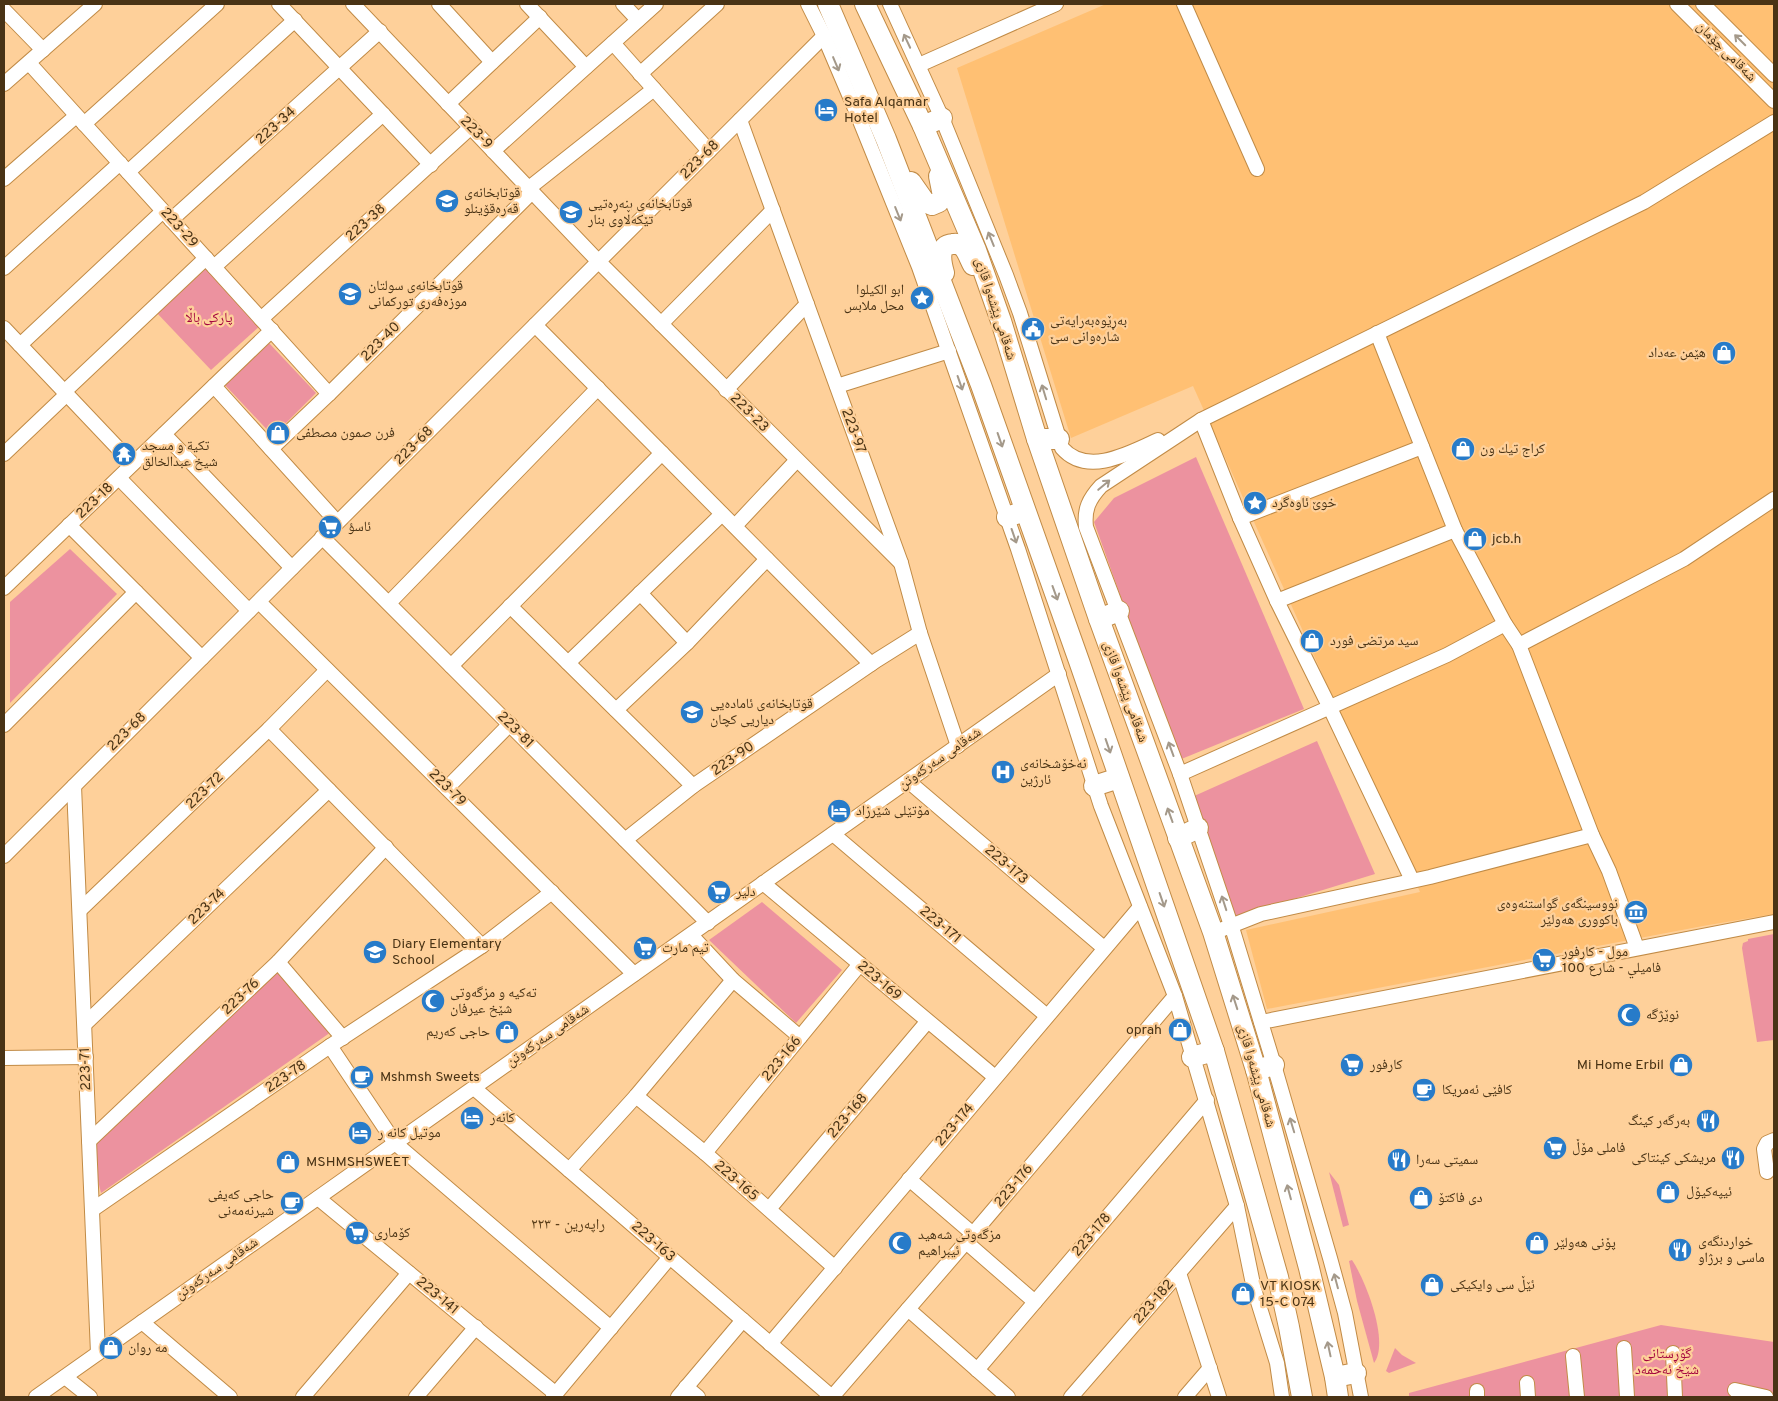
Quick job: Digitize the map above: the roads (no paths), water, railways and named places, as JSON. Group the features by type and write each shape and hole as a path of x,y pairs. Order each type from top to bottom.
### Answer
{"highway":[{"path":"828,4 886,139 981,385 1016,514 1119,778 1214,1051 1278,1277 1302,1397"},
{"name":"شەقامی پێشەوا قازی","path":"866,4 926,134 976,250 1001,321 1037,440 1178,838 1222,929 1265,1067 1338,1397"},
{"path":"886,139 919,195 926,204 932,205 940,201 943,192 926,134 942,118"},
{"path":"955,317 941,258 944,248 954,243 960,245 966,251 1001,321"},
{"path":"1037,440 1059,439"},
{"path":"1099,619 1119,611"},
{"path":"1094,786 1119,778"},
{"path":"1178,838 1198,828"},
{"path":"1192,1057 1214,1051"},
{"path":"1335,1377 1356,1373"}],"street":[{"path":"4,179 80,120 217,4"},
{"path":"279,4 431,165"},
{"name":"223-9","path":"353,4 598,261"},
{"path":"439,4 492,62"},
{"path":"527,4 586,67"},
{"path":"623,4 638,20"},
{"path":"493,150 656,4"},
{"path":"640,74 717,4"},
{"path":"808,4 824,36 898,214 949,351 1016,514 1059,674 1094,786 1175,996 1192,1057 1207,1100 1237,1206 1254,1289 1277,1363 1282,1397"},
{"path":"890,4 942,118 1020,313 1062,448 1071,457 1080,461 1099,462 1130,452 1196,423 1644,202 1774,122"},
{"path":"919,66 1056,4"},
{"path":"1184,4 1257,169"},
{"name":"شەقامی چۆمان","path":"1677,4 1774,100"},
{"name":"شەقامی چۆمان","path":"1703,4 1774,74"},
{"path":"4,84 43,50 88,6"},
{"path":"4,10 43,50"},
{"path":"448,104 540,17"},
{"path":"4,268 124,168 295,20"},
{"name":"223-34","path":"20,345 340,68 380,31"},
{"name":"223-68","path":"4,856 824,36"},
{"path":"613,43 708,151"},
{"name":"223-29","path":"29,63 329,394"},
{"path":"1764,90 1774,78"},
{"name":"223-40","path":"271,449 329,394 531,190 654,89"},
{"path":"4,454 66,393 210,262 383,114"},
{"name":"223-97","path":"740,120 901,563 920,633 958,746"},
{"name":"223-38","path":"261,319 471,127"},
{"path":"661,324 773,210"},
{"name":"223-23","path":"598,261 796,461 901,563"},
{"path":"726,390 807,304"},
{"path":"535,325 871,664"},
{"path":"4,328 132,463"},
{"name":"223-18","path":"4,588 272,330"},
{"path":"1377,333 1455,530 1505,624 1519,646 1592,835 1609,871 1637,948"},
{"path":"837,386 949,351"},
{"path":"214,386 337,522"},
{"path":"388,603 598,388"},
{"path":"1196,423 1277,601 1412,880"},
{"path":"1196,423 1101,486 1089,501 1085,517 1086,527 1180,774 1198,828 1222,929 1261,1022 1265,1067 1330,1258 1345,1313 1361,1397"},
{"path":"164,434 292,568"},
{"path":"1240,518 1422,447"},
{"path":"451,666 662,453"},
{"path":"735,526 796,461"},
{"path":"118,478 254,607"},
{"path":"1519,646 1684,559 1774,499"},
{"path":"568,663 722,514"},
{"path":"69,525 202,658"},
{"path":"1277,601 1455,530"},
{"name":"223-81","path":"322,537 708,922"},
{"path":"616,710 687,643 767,559"},
{"path":"4,725 136,592"},
{"path":"640,593 687,643"},
{"path":"510,606 693,786"},
{"name":"223-79","path":"254,607 327,670 634,974"},
{"path":"1180,774 1447,655 1505,624"},
{"name":"223-90","path":"625,840 693,786 871,664 920,633"},
{"name":"223-72","path":"80,910 269,729 327,670"},
{"name":"شەقامی سەرکەوتن","path":"36,1397 1059,674"},
{"path":"447,788 510,724"},
{"path":"269,729 482,946"},
{"name":"223-173","path":"908,781 1104,948"},
{"name":"223-71","path":"74,786 98,1353"},
{"name":"223-74","path":"85,1024 329,790"},
{"name":"223-171","path":"833,834 1047,1016"},
{"path":"1222,929 1261,914 1439,875 1592,835"},
{"name":"223-76","path":"89,1141 278,962 386,847"},
{"name":"223-169","path":"763,883 995,1077"},
{"name":"223-78","path":"92,1210 330,1046 482,946 552,892"},
{"name":"223-174","path":"770,1344 1140,906"},
{"path":"1261,1022 1774,922"},
{"path":"690,935 733,980 800,1037"},
{"path":"278,962 343,1038"},
{"name":"223-166","path":"705,1153 860,964"},
{"path":"569,1170 636,1096 733,980"},
{"name":"223-176","path":"832,1397 1175,996"},
{"name":"223-168","path":"769,1209 928,1022"},
{"path":"330,1046 395,1143 611,1328"},
{"path":"4,1058 86,1056"},
{"name":"223-163","path":"474,1088 832,1397"},
{"name":"223-165","path":"636,1096 705,1153 835,1268"},
{"name":"223-178","path":"977,1370 1207,1100"},
{"path":"1767,1172 1764,1149 1767,1143 1774,1140"},
{"path":"910,1179 1034,1302"},
{"name":"223-141","path":"318,1198 476,1327 555,1395"},
{"name":"223-182","path":"1071,1397 1237,1206"},
{"path":"555,1395 670,1257"},
{"path":"303,1397 409,1272"},
{"path":"1179,1273 1219,1397"},
{"path":"908,1309 1008,1397"},
{"path":"698,1397 682,1392 744,1320"},
{"path":"142,1322 230,1397"},
{"path":"417,1397 476,1327"},
{"path":"1624,1348 1627,1397"},
{"path":"1673,1353 1676,1397"},
{"path":"1574,1356 1577,1397"},
{"path":"1185,1397 1210,1368"},
{"path":"65,1377 90,1397"},
{"path":"1526,1382 1528,1397"},
{"path":"1735,1390 1766,1397"}],"place":[{"name":"Safa Alqamar Hotel","path":"826,110"},
{"name":"قوتابخانەی قەرەقۆینلو","path":"447,201"},
{"name":"قوتابخانەی بنەڕەتیی تێکەڵاوی بنار","path":"571,212"},
{"name":"قوتابخانەی سولتان موزەفەری تورکمانی","path":"350,294"},
{"name":"ابو الكيلوا محل ملابس","path":"922,298"},
{"name":"بەڕێوەبەرایەتی شارەوانی سێ","path":"1033,329"},
{"name":"هێمن عەداد","path":"1724,353"},
{"name":"فرن صمون مصطفى","path":"278,433"},
{"name":"كراج تيك ون","path":"1463,449"},
{"name":"تكية و مسجد شيخ عبدالخالق","path":"124,454"},
{"name":"خوێ ئاوەگرد","path":"1255,503"},
{"name":"ئاسؤ","path":"330,527"},
{"name":"jcb.h","path":"1475,539"},
{"name":"سيد مرتضى فورد","path":"1312,641"},
{"name":"قوتابخانەی ئامادەیی دیاریی کچان","path":"692,712"},
{"name":"نەخۆشخانەی ئارژین","path":"1003,772"},
{"name":"مۆتێلی شێرزاد","path":"839,811"},
{"name":"دلير","path":"719,892"},
{"name":"نووسینگەی گواستنەوەی باکووری هەولێر","path":"1636,912"},
{"name":"تیم مارت","path":"645,948"},
{"name":"Diary Elementary School","path":"375,952"},
{"name":"مول - كارفور فاميلي - شارع 100","path":"1544,960"},
{"name":"تەکیە و مزگەوتی شێخ عیرفان","path":"433,1001"},
{"name":"نوێژگە","path":"1629,1015"},
{"name":"oprah","path":"1180,1030"},
{"name":"حاجی کەریم","path":"507,1032"},
{"name":"کارفور","path":"1352,1065"},
{"name":"Mi Home Erbil","path":"1681,1065"},
{"name":"Mshmsh Sweets","path":"362,1077"},
{"name":"کافێی ئەمریکا","path":"1424,1090"},
{"name":"کانەر","path":"472,1118"},
{"name":"بەرگەر کینگ","path":"1708,1121"},
{"name":"موتيل كانه ر","path":"360,1133"},
{"name":"فاملی مۆڵ","path":"1555,1148"},
{"name":"مریشکی کینتاکی","path":"1733,1158"},
{"name":"سمیتی سەرا","path":"1399,1160"},
{"name":"MSHMSHSWEET","path":"288,1162"},
{"name":"ئیپەکیۆل","path":"1668,1192"},
{"name":"دی فاکتۆ","path":"1421,1198"},
{"name":"حاجی کەیفی شیرنەمەنی","path":"292,1203"},
{"name":"كۆماری","path":"357,1233"},
{"name":"مزگەوتی شەهید ئیبراهیم","path":"900,1243"},
{"name":"پۆنی هەولێر","path":"1537,1243"},
{"name":"خواردنگەی ماسی و برژاو","path":"1680,1250"},
{"name":"ئێڵ سی وایکیکی","path":"1432,1285"},
{"name":"VT KIOSK 15-C 074","path":"1243,1294"},
{"name":"مه روان","path":"111,1348"}],"district":[{"name":"راپەرین - ٢٢٣","path":"568,1225"}],"park label":[{"name":"پارکی باڵا","path":"209,318"},
{"name":"گۆڕستانی شێخ ئەحمەد","path":"1667,1362"}]}
